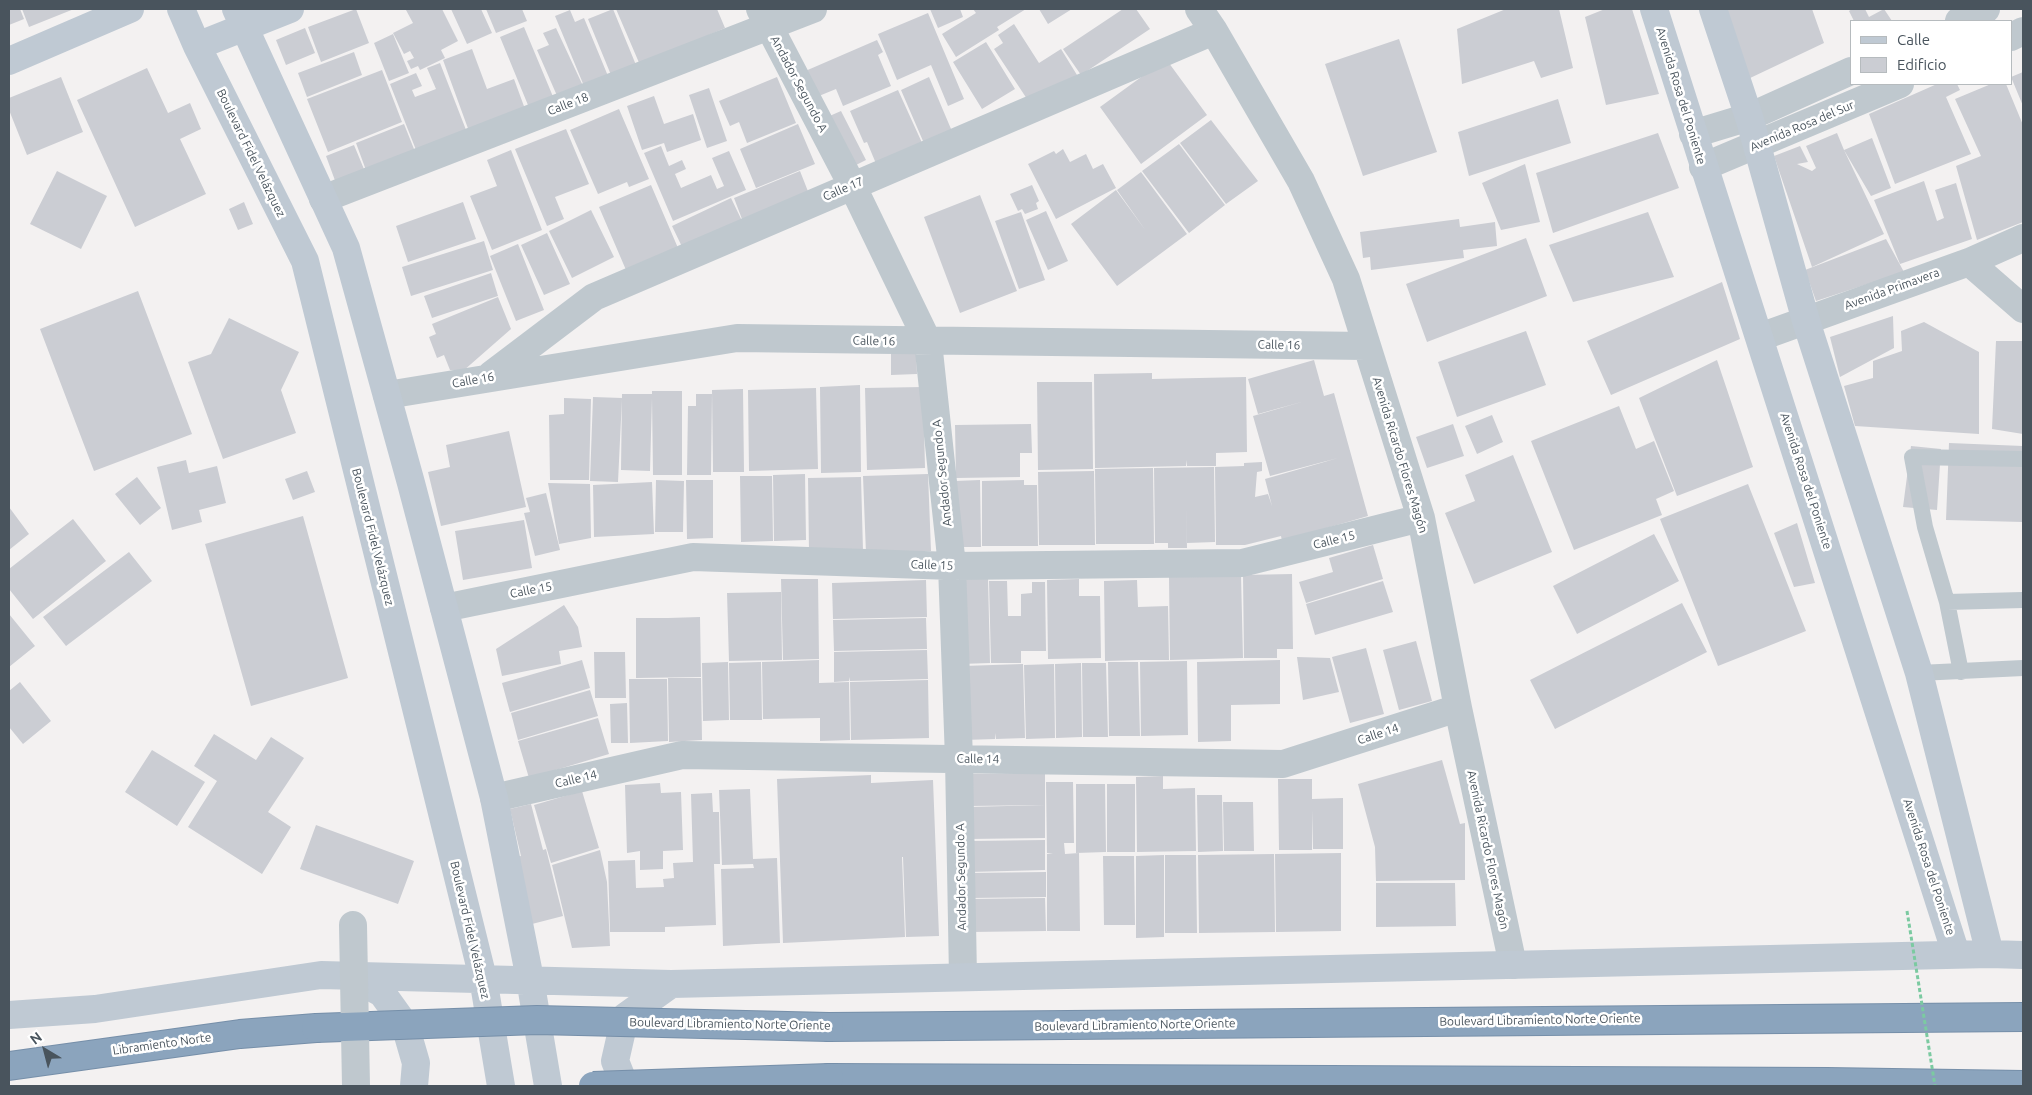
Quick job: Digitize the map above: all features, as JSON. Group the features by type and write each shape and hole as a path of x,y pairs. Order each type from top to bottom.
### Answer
{"highway":[{"name":"Boulevard Libramiento Norte Oriente","path":"316,1028 538,1020 829,1027 2023,1017"},
{"name":"Libramiento Norte","path":"9,1066 240,1034 316,1028"},
{"path":"593,1086 829,1078 2023,1085"}],"street":[{"path":"9,61 130,9"},
{"name":"Boulevard Fidel Velázquez","path":"181,9 305,261 482,978 502,1086"},
{"path":"198,46 240,18 290,9"},
{"name":"Calle 18","path":"324,199 765,18 813,9"},
{"name":"Avenida Ricardo Flores Magón","path":"1199,9 1214,31 1302,181 1346,279 1420,518 1513,965"},
{"name":"Avenida Rosa del Poniente","path":"1654,9 1956,954"},
{"path":"1713,9 1749,117 1806,321 1919,674 1990,954"},
{"path":"1961,20 1986,9"},
{"path":"240,18 346,248 387,394 494,798 530,979 548,1086"},
{"name":"Andador Segundo A","path":"765,18 852,185 928,342 952,566 959,759 963,977"},
{"name":"Calle 17","path":"489,377 594,297 1214,31"},
{"path":"1693,134 1749,117 1850,71"},
{"name":"Avenida Rosa del Sur","path":"1703,167 1898,85"},
{"name":"Avenida Primavera","path":"1760,337 1970,262 2023,238"},
{"path":"1970,262 2023,309"},
{"name":"Calle 16","path":"387,394 736,338 928,342 1366,346"},
{"name":"Calle 15","path":"444,608 693,557 952,566 1242,564 1420,518"},
{"name":"Calle 14","path":"494,798 682,755 1282,764 1458,708"},
{"path":"353,925 356,1086"},
{"path":"9,1015 95,1009 321,975 671,984 1956,954 2023,955"},
{"path":"321,975 359,981 382,993 405,1025 416,1063 414,1086"},
{"path":"625,1086 615,1061 625,1017 671,984"}],"lane":[{"path":"1961,672 1947,602 1925,527 1912,457 2023,459"},
{"path":"1947,602 2023,600"},
{"path":"1919,674 2023,668"}],"path":[{"path":"1908,911 1935,1086"}],"building":[{"path":"9,9 20,9 24,19 9,25"},
{"path":"22,9 74,9 29,27"},
{"path":"356,9 369,43 321,62 308,27"},
{"path":"442,9 458,41 441,50 445,58 420,70 418,66 411,69 407,61 414,58 410,51 404,54 393,33 413,23 406,10"},
{"path":"451,9 481,9 492,33 467,44"},
{"path":"486,9 522,9 527,21 496,33"},
{"path":"613,9 636,65 611,75 588,19"},
{"path":"616,9 717,9 725,28 640,65"},
{"path":"930,9 960,9 963,17 938,28"},
{"path":"973,9 1026,9 997,27 999,30 956,57 942,34 976,13"},
{"path":"1039,9 1072,9 1048,24"},
{"path":"1123,9 1136,9 1150,29 1081,75 1063,49"},
{"path":"1506,9 1559,9 1573,68 1541,78 1534,61 1462,84 1457,29"},
{"path":"1605,9 1632,9 1659,94 1606,105 1585,17"},
{"path":"1723,9 1812,9 1824,43 1748,79"},
{"path":"1852,9 1865,9 1869,17 1884,9 1891,20 1854,20 1849,11"},
{"path":"570,10 575,22 584,18 608,76 584,86 555,16"},
{"path":"928,13 964,99 948,106 931,65 897,80 878,34"},
{"path":"1014,24 1039,63 1061,49 1077,75 1031,105 994,49 1003,43 998,35"},
{"path":"524,27 554,99 530,110 500,37"},
{"path":"305,28 315,53 286,65 276,40"},
{"path":"556,28 583,86 558,98 537,50 549,45 543,33"},
{"path":"393,34 409,73 389,81 374,43"},
{"path":"1399,39 1437,152 1363,176 1325,64"},
{"path":"877,40 883,52 878,55 891,86 843,106 836,89 814,98 803,72"},
{"path":"986,42 1015,89 982,109 953,62"},
{"path":"472,49 487,89 514,79 525,109 470,134 443,60"},
{"path":"354,52 362,75 307,97 298,73"},
{"path":"1166,59 1207,115 1141,164 1100,107"},
{"path":"440,63 468,135 418,155 390,84 416,73 422,86 412,90 415,97 436,89 427,68"},
{"path":"147,68 168,113 190,103 201,129 180,139 206,194 135,227 77,100"},
{"path":"382,70 402,122 328,152 307,99"},
{"path":"2023,72 2023,106 2012,79 2012,77"},
{"path":"61,77 83,132 27,155 9,110 9,98"},
{"path":"777,77 796,123 747,143 739,122 730,126 719,101"},
{"path":"929,77 954,136 926,148 901,90"},
{"path":"1935,85 1958,85 1960,90 1946,97 1971,154 1895,184 1869,114"},
{"path":"1989,85 2006,85 2023,125 2023,222 1977,240 1956,166 1981,156 1955,99"},
{"path":"709,88 727,141 707,148 689,95"},
{"path":"898,90 923,145 877,166 867,142 864,143 850,111"},
{"path":"654,96 664,124 693,114 701,140 667,152 664,143 642,150 627,106"},
{"path":"1558,99 1571,143 1469,176 1458,132"},
{"path":"619,109 649,179 629,187 627,182 598,194 570,130"},
{"path":"841,111 866,160 850,168 825,118"},
{"path":"1211,120 1258,181 1226,204 1180,143"},
{"path":"404,124 416,154 367,173 356,143"},
{"path":"798,124 815,164 756,188 740,149"},
{"path":"566,129 589,184 555,197 564,219 547,226 515,149"},
{"path":"1658,133 1679,188 1553,233 1536,173"},
{"path":"1837,133 1884,234 1812,267 1774,156 1800,146 1808,162 1797,164 1812,171 1816,168 1806,146"},
{"path":"1872,138 1891,188 1871,196 1844,150"},
{"path":"1179,144 1225,205 1189,233 1142,171"},
{"path":"354,145 366,174 337,186 326,156"},
{"path":"661,146 669,166 682,160 686,169 675,174 681,188 711,175 717,189 724,186 712,158 729,151 746,190 673,221 644,153"},
{"path":"1063,149 1070,162 1086,154 1093,169 1103,164 1116,188 1056,219 1028,164 1054,151 1056,154"},
{"path":"511,150 542,230 492,250 470,196 497,186 487,160"},
{"path":"1525,164 1540,222 1501,230 1482,183"},
{"path":"57,171 107,196 81,249 30,224"},
{"path":"800,171 811,199 745,227 734,198"},
{"path":"1141,172 1187,234 1117,286 1071,224 1116,190 1146,231 1117,190"},
{"path":"1924,181 1937,221 1944,218 1935,190 1956,183 1972,239 1900,264 1874,200"},
{"path":"651,185 681,255 629,277 599,207"},
{"path":"1032,185 1039,201 1036,203 1038,209 1025,214 1022,209 1018,211 1010,194"},
{"path":"980,195 1017,291 960,313 924,217"},
{"path":"731,198 744,225 685,253 672,226"},
{"path":"244,202 253,224 238,230 229,209"},
{"path":"463,202 476,239 408,262 396,226"},
{"path":"591,210 614,257 572,278 549,231"},
{"path":"1046,211 1068,261 1048,270 1026,220"},
{"path":"1021,212 1045,280 1019,289 995,221"},
{"path":"1648,212 1674,277 1573,302 1549,245"},
{"path":"1459,219 1460,227 1495,222 1497,246 1463,250 1464,258 1371,270 1370,257 1363,258 1360,232"},
{"path":"547,233 570,284 544,295 521,245"},
{"path":"1526,238 1547,296 1427,342 1406,284"},
{"path":"1886,239 1904,272 1816,301 1805,270"},
{"path":"484,241 493,270 411,296 402,267"},
{"path":"518,244 544,310 516,321 490,256"},
{"path":"491,273 498,296 432,318 424,296"},
{"path":"1722,282 1740,339 1611,395 1587,341"},
{"path":"138,291 192,434 94,471 40,329"},
{"path":"498,297 511,329 463,371 450,370 444,355 437,358 429,337 436,334 432,324"},
{"path":"1893,316 1894,348 1840,377 1830,337"},
{"path":"229,318 299,352 281,390 296,433 223,459 188,362 211,354"},
{"path":"1924,322 1979,352 1979,434 1855,426 1844,386 1873,378 1873,361 1902,351 1901,331"},
{"path":"1526,331 1546,385 1457,417 1438,362"},
{"path":"1996,341 2023,341 2023,434 1992,429"},
{"path":"916,348 917,374 891,375 891,349"},
{"path":"1314,360 1324,396 1334,393 1368,516 1282,541 1281,536 1245,545 1216,545 1215,467 1244,466 1244,463 1262,462 1262,471 1257,472 1255,497 1268,494 1272,506 1265,479 1338,458 1270,476 1253,416 1305,401 1258,414 1248,379"},
{"path":"1717,360 1753,467 1677,496 1639,398"},
{"path":"1152,373 1152,379 1246,377 1247,452 1216,453 1216,466 1187,466 1186,460 1186,466 1095,468 1094,374"},
{"path":"1037,382 1092,382 1093,469 1038,470"},
{"path":"860,385 861,472 821,473 820,387"},
{"path":"923,387 925,468 867,470 865,388"},
{"path":"816,388 818,469 749,471 748,390"},
{"path":"743,389 744,472 713,472 712,390"},
{"path":"652,391 682,391 682,475 653,475 652,398 650,471 621,470 622,394 652,394"},
{"path":"696,394 712,394 711,475 687,475 688,406 696,406"},
{"path":"593,397 622,398 618,482 590,481"},
{"path":"564,398 591,399 589,480 550,480 549,415 564,414"},
{"path":"1619,406 1636,449 1654,441 1674,491 1656,499 1662,515 1574,550 1531,441"},
{"path":"1492,415 1503,442 1477,454 1465,426"},
{"path":"1031,424 1032,453 1020,453 1020,477 956,478 955,425"},
{"path":"1453,424 1464,456 1427,468 1416,437"},
{"path":"509,431 526,507 441,526 428,472 450,467 446,445"},
{"path":"1949,443 2023,446 2023,522 1946,520"},
{"path":"1911,446 1941,449 1937,510 1903,507"},
{"path":"1513,455 1552,552 1474,584 1445,513 1475,501 1465,475"},
{"path":"186,460 189,473 217,466 226,503 199,510 202,522 172,530 157,467"},
{"path":"1214,467 1215,542 1187,543 1186,503 1187,548 1168,548 1168,543 1155,543 1154,468"},
{"path":"1153,468 1154,544 1096,544 1095,469"},
{"path":"307,471 315,492 293,500 285,479"},
{"path":"1094,471 1095,545 1039,545 1038,472"},
{"path":"805,474 806,540 774,541 773,475"},
{"path":"928,474 931,551 866,554 863,476"},
{"path":"740,476 772,476 773,541 741,542"},
{"path":"137,477 161,508 140,525 115,494"},
{"path":"861,477 863,551 809,552 808,478"},
{"path":"656,480 684,481 683,532 655,532"},
{"path":"686,480 713,480 713,538 687,539"},
{"path":"980,480 981,547 955,547 955,481"},
{"path":"1024,480 1024,485 1037,485 1038,546 982,546 982,481"},
{"path":"652,482 654,534 594,537 593,485"},
{"path":"548,483 590,484 591,538 559,544"},
{"path":"1748,484 1806,631 1718,666 1660,519"},
{"path":"546,493 560,550 535,556 524,513 530,512 526,498"},
{"path":"9,507 29,534 9,550"},
{"path":"303,516 348,678 251,706 205,544"},
{"path":"73,519 106,561 33,619 9,589 9,569"},
{"path":"524,520 532,568 463,580 455,531"},
{"path":"1797,523 1815,583 1794,587 1774,533"},
{"path":"1654,534 1679,581 1577,634 1553,586"},
{"path":"1373,545 1383,579 1306,603 1299,582 1333,572 1329,558"},
{"path":"129,552 152,581 66,646 43,617"},
{"path":"1292,574 1293,649 1277,649 1277,658 1244,658 1243,575"},
{"path":"1241,575 1243,658 1170,660 1169,576"},
{"path":"988,577 990,663 960,664 959,578"},
{"path":"781,579 818,579 819,659 783,660"},
{"path":"1079,579 1079,596 1100,596 1101,658 1048,659 1047,580"},
{"path":"926,580 927,617 833,619 832,583"},
{"path":"1137,580 1138,607 1168,606 1169,660 1105,661 1104,581"},
{"path":"989,581 1007,581 1008,616 1021,616 1021,594 1032,593 1032,582 1045,582 1046,651 1021,651 1021,663 991,663"},
{"path":"1383,581 1393,612 1315,635 1306,604"},
{"path":"781,592 782,660 729,661 727,593"},
{"path":"1682,603 1707,652 1555,729 1530,680"},
{"path":"564,605 578,627 582,647 559,651 561,664 502,676 496,649"},
{"path":"9,614 35,646 9,667"},
{"path":"700,617 701,677 636,678 636,618"},
{"path":"926,618 927,649 834,651 833,620"},
{"path":"1416,641 1432,701 1399,710 1383,650"},
{"path":"1366,648 1384,714 1350,723 1332,657"},
{"path":"927,650 928,679 850,681 849,677 849,681 834,682 834,652"},
{"path":"594,652 625,652 626,698 595,698"},
{"path":"1297,657 1330,658 1339,692 1303,700"},
{"path":"582,660 590,688 510,712 502,683"},
{"path":"819,660 819,683 849,682 850,740 820,741 820,718 763,719 762,662"},
{"path":"1280,660 1280,704 1231,705 1231,741 1198,742 1197,662"},
{"path":"1187,661 1188,735 1141,736 1140,662"},
{"path":"728,662 729,720 703,721 702,663"},
{"path":"761,662 762,720 730,720 729,663"},
{"path":"1108,662 1138,662 1140,736 1109,736"},
{"path":"1081,663 1082,737 1056,738 1055,664"},
{"path":"1082,663 1106,663 1108,737 1083,737"},
{"path":"1023,664 1025,738 996,739 995,733 995,739 964,740 963,666"},
{"path":"1054,664 1055,738 1026,739 1024,665"},
{"path":"668,678 701,678 702,740 669,742"},
{"path":"629,679 667,679 668,741 630,743"},
{"path":"928,680 929,738 851,740 850,682"},
{"path":"20,682 51,721 23,744 9,727 9,691"},
{"path":"590,690 598,716 518,740 511,713"},
{"path":"627,703 628,743 611,743 610,704"},
{"path":"598,718 609,754 529,778 518,741"},
{"path":"214,734 256,760 271,737 304,758 268,812 291,827 262,874 188,827 217,781 194,766"},
{"path":"152,750 205,782 177,826 125,792"},
{"path":"1442,760 1460,824 1465,823 1465,880 1376,881 1375,847 1358,784"},
{"path":"1045,773 1045,805 969,806 969,774"},
{"path":"871,775 871,783 933,780 939,936 906,937 902,857 905,937 783,943 777,779"},
{"path":"1163,776 1163,789 1195,788 1196,851 1137,852 1136,777"},
{"path":"1278,779 1312,779 1312,799 1343,798 1343,849 1313,849 1312,810 1312,850 1279,850"},
{"path":"1046,782 1073,782 1074,843 1064,843 1065,854 1079,853 1080,931 1047,931 1047,854 1053,854 1047,853"},
{"path":"660,783 661,793 681,792 683,850 663,851 663,869 640,870 640,851 627,853 625,785"},
{"path":"1076,784 1105,784 1106,852 1076,853"},
{"path":"1107,784 1135,784 1135,852 1107,852"},
{"path":"750,789 753,859 777,858 780,943 723,946 721,869 754,868 753,864 722,865 719,790"},
{"path":"582,791 599,848 551,863 534,805"},
{"path":"712,793 713,812 719,812 720,864 714,864 716,925 665,927 665,932 610,932 608,861 635,860 636,888 664,887 663,879 674,878 673,863 693,862 691,794"},
{"path":"1197,795 1222,795 1223,851 1198,852"},
{"path":"1223,802 1253,802 1254,851 1224,851"},
{"path":"531,804 543,850 546,849 563,916 532,924 515,857 521,856 510,809"},
{"path":"1045,805 1045,838 969,839 969,807"},
{"path":"316,825 414,861 398,904 300,869"},
{"path":"1045,840 1045,870 969,872 969,841"},
{"path":"600,850 607,882 610,946 572,948 552,865"},
{"path":"1341,853 1341,931 1276,932 1275,854"},
{"path":"1274,854 1275,932 1199,933 1198,855"},
{"path":"1164,855 1164,937 1136,938 1136,856"},
{"path":"1165,855 1196,855 1197,933 1165,933"},
{"path":"1103,856 1134,856 1135,925 1104,925"},
{"path":"1046,872 1046,897 970,898 970,873"},
{"path":"1376,883 1455,883 1456,926 1376,927"},
{"path":"1045,898 1046,931 970,932 970,899"}]}
